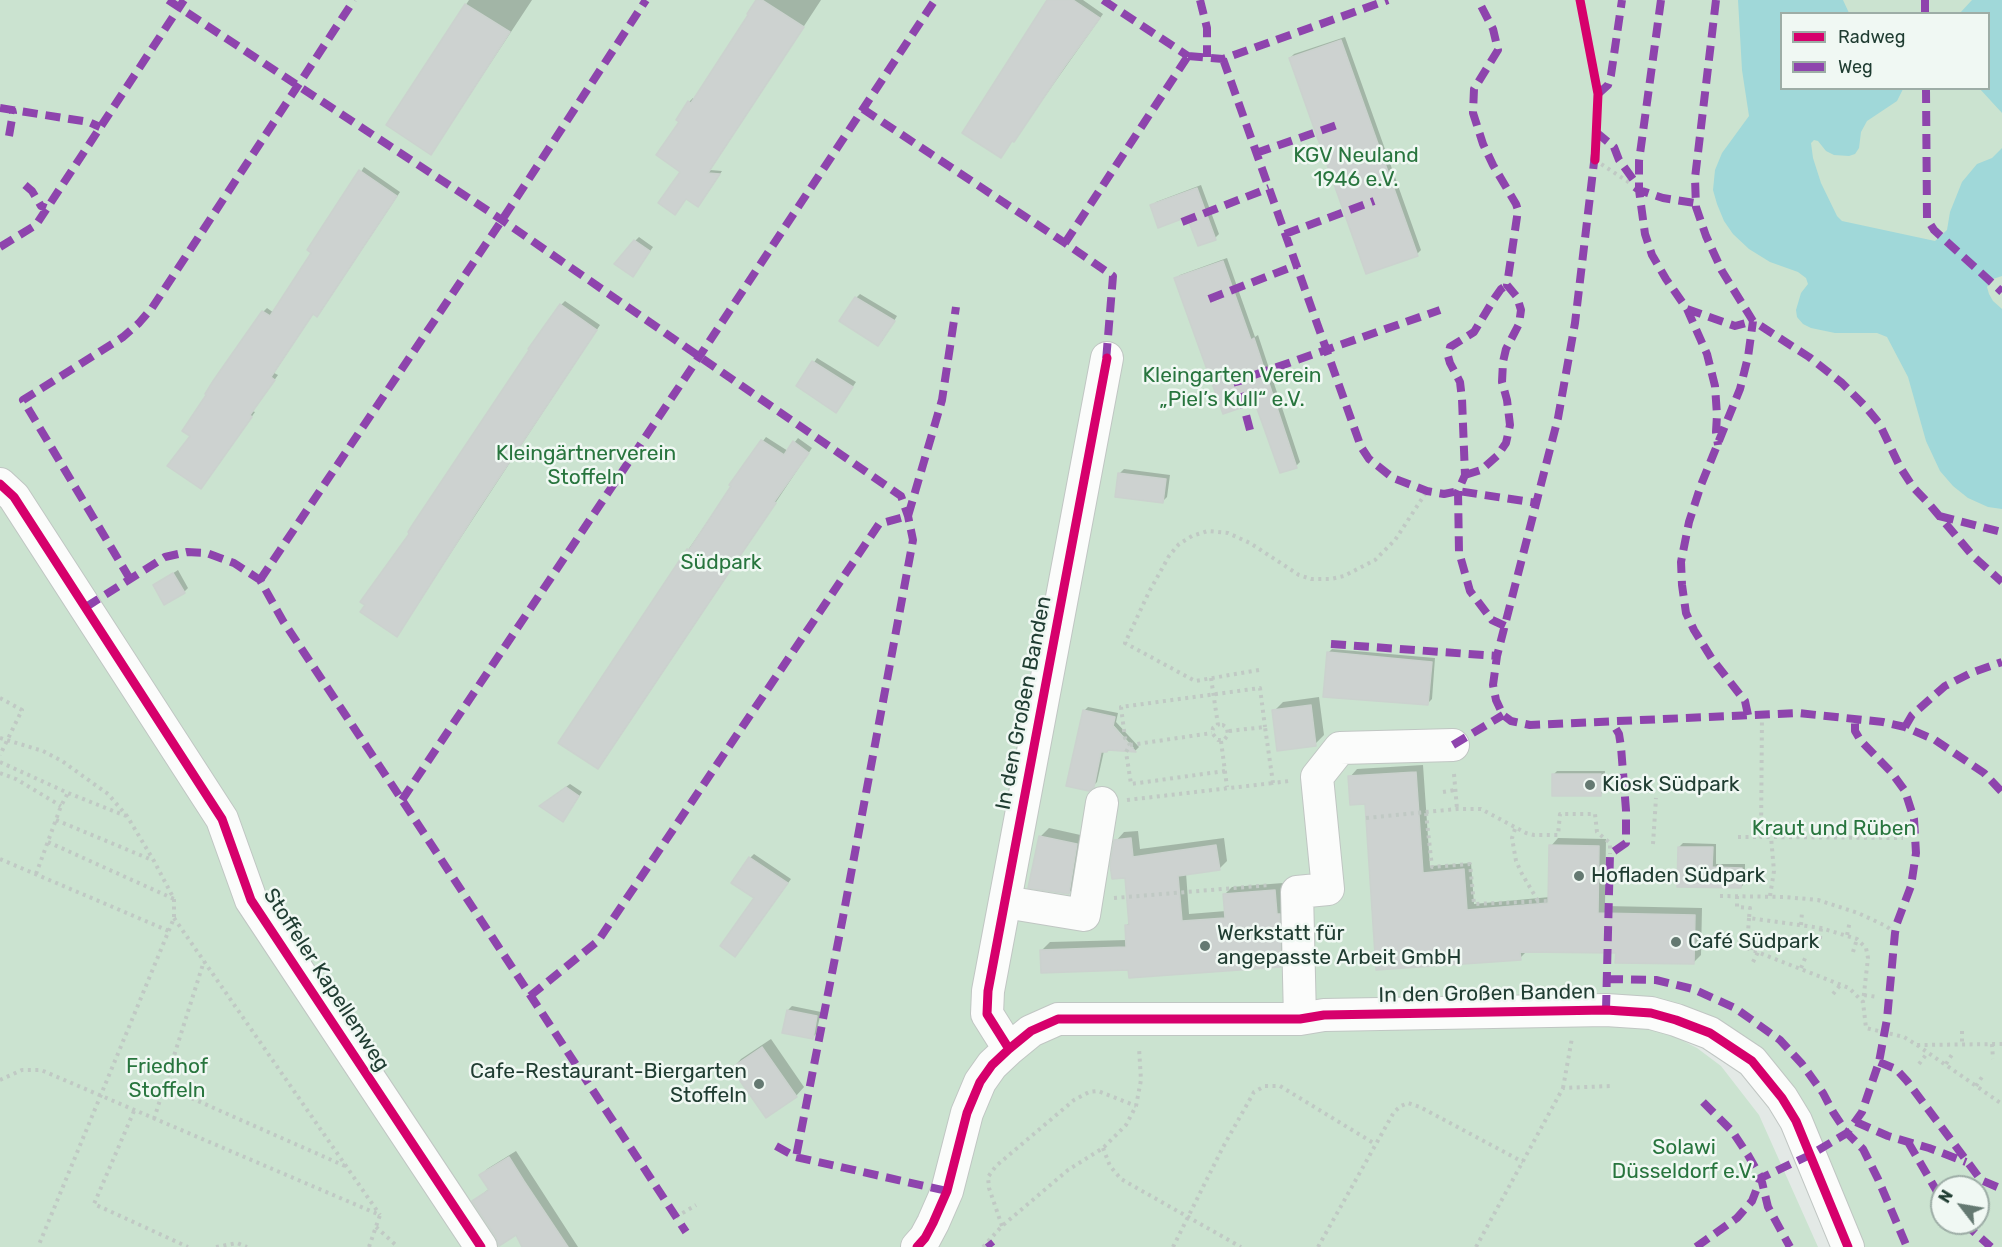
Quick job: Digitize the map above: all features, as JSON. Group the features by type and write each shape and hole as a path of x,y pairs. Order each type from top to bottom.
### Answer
{"street":[{"name":"In den Großen Banden","path":"1009,1049 987,1014 988,991 1107,358"},
{"name":"Stoffeler Kapellenweg","path":"0,484 14,497 222,819 251,900 481,1247"},
{"path":"1300,1019 1297,892 1328,889 1317,777 1340,748 1453,745"},
{"path":"1005,902 1084,915 1102,803"},
{"name":"In den Großen Banden","path":"917,1247 925,1238 947,1191 974,1094 987,1072 1009,1049 1031,1031 1058,1019 1300,1019 1324,1015 1630,1011 1651,1013 1710,1033 1752,1061 1782,1098 1796,1121 1848,1247"}],"path":[{"path":"1595,160 1630,183"},
{"path":"1259,670 1195,681 1189,680 1125,643 1149,592 1169,556 1179,544 1192,536 1208,531 1227,533 1250,543 1299,575 1311,579 1331,579 1344,576 1375,560 1395,540 1427,491"},
{"path":"1211,678 1218,725"},
{"path":"1130,745 1125,738 1120,706 1260,688 1273,783"},
{"path":"0,698 22,710 0,755"},
{"path":"1761,715 1761,837"},
{"path":"1218,725 1223,725 1228,731 1227,738 1221,741 1215,739 1212,733 1218,725"},
{"path":"1228,731 1265,727"},
{"path":"1130,745 1212,733"},
{"path":"0,738 43,751 62,761 108,794 127,816 174,899 174,918 169,931 38,1247"},
{"path":"1221,741 1227,788"},
{"path":"1130,745 1126,752 1131,784 1225,771"},
{"path":"0,762 68,793 127,816"},
{"path":"0,773 16,779 61,806"},
{"path":"1102,803 1317,777"},
{"path":"1443,792 1455,790"},
{"path":"36,874 68,793"},
{"path":"1456,798 1457,809"},
{"path":"1653,844 1656,798"},
{"path":"1366,818 1457,809 1480,809 1499,817 1515,829 1534,835 1558,835 1560,814 1595,814 1597,832 1610,843 1610,854"},
{"path":"1426,813 1432,867 1470,864 1474,904 1548,901"},
{"path":"56,820 154,861"},
{"path":"1515,829 1512,838 1516,861 1538,901"},
{"path":"1738,837 1903,838"},
{"path":"1770,896 1774,871 1772,837"},
{"path":"48,842 174,899"},
{"path":"0,859 169,931"},
{"path":"1086,900 1284,884 1286,894 1297,892"},
{"path":"1720,896 1770,896 1818,900 1858,913 1886,926 1895,933"},
{"path":"1737,896 1737,907 1750,908 1747,948 1842,984 1863,1002"},
{"path":"1801,925 1802,912"},
{"path":"174,918 380,1215"},
{"path":"1749,918 1821,928 1857,939 1866,948 1867,953 1863,1002 1866,1028 1904,1037 1917,1044 2002,1104"},
{"path":"1847,935 1850,921"},
{"path":"1820,939 1821,928"},
{"path":"1752,950 1755,938"},
{"path":"1853,952 1857,939"},
{"path":"1753,962 1758,952"},
{"path":"1801,968 1806,956"},
{"path":"154,1119 204,961"},
{"path":"1833,994 1842,984"},
{"path":"1864,995 1877,996"},
{"path":"1476,1247 1563,1088 1577,1012"},
{"path":"983,1247 1002,1226 1068,1170 1103,1148 1126,1125 1136,1106 1141,1080 1140,1019"},
{"path":"1962,1031 1962,1044"},
{"path":"1917,1044 2002,1044"},
{"path":"1992,1044 1993,1059"},
{"path":"1919,1064 1928,1052"},
{"path":"1946,1064 1953,1053"},
{"path":"0,1080 22,1070 41,1070 380,1215"},
{"path":"1976,1086 1984,1074"},
{"path":"164,1086 346,1167"},
{"path":"1173,1247 1254,1092 1265,1086 1280,1086 1375,1144"},
{"path":"1563,1088 1611,1086"},
{"path":"1002,1226 989,1188 988,1177 996,1166 1074,1100 1089,1092 1098,1090 1136,1106"},
{"path":"1317,1247 1394,1112 1408,1103 1420,1107 1523,1162"},
{"path":"134,1111 94,1204 188,1247"},
{"path":"1103,1148 1110,1166 1121,1179 1241,1247"},
{"path":"676,1217 696,1204"},
{"path":"369,1247 380,1215"},
{"path":"376,1227 398,1247"},
{"path":"216,1247 237,1243 247,1247"}],"green space":[{"name":"Südpark","path":"0,0 2002,0 2002,1247 1850,1247 1770,1096 1718,1050 1664,1031 1697,1048 1721,1066 1759,1115 1818,1247 0,1247"}],"water":[{"path":"1738,0 1843,0 1849,12 1780,12 1780,90 1902,90 1897,101 1867,121 1861,132 1859,148 1855,154 1834,155 1826,151 1818,141 1814,140 1811,143 1821,183 1837,216 1842,221 1935,241 1947,230 1950,212 1962,182 1977,164 1992,158 2002,148 2002,276 1993,279 1987,287 1993,301 2002,309 2002,509 1988,507 1968,498 1940,471 1926,441 1908,377 1887,337 1877,333 1835,333 1803,324 1797,317 1796,310 1801,293 1808,284 1806,278 1798,272 1770,262 1749,249 1733,234 1724,221 1713,190 1715,170 1722,153 1749,116 1742,70"},
{"path":"1972,0 2002,0 2002,113 1981,90 1990,90 1990,12 1961,12"}],"building":[{"path":"756,0 762,0 804,27 708,173 720,174 698,207 686,199 675,215 658,203 680,172 656,155 679,122 676,120 688,101 691,103"},
{"path":"1047,0 1073,0 1100,18 1001,158 962,133"},
{"path":"465,4 510,32 431,155 386,125"},
{"path":"1341,40 1418,256 1366,274 1289,58"},
{"path":"359,170 397,196 317,317 313,314 271,377 275,380 250,415 252,417 201,489 167,466 190,436 182,431 213,381 262,311 270,316 311,253 307,250"},
{"path":"1197,188 1216,240 1198,246 1187,217 1158,228 1150,205"},
{"path":"634,240 650,251 633,277 614,264"},
{"path":"1223,261 1251,340 1254,338 1297,468 1280,473 1255,403 1223,414 1174,278"},
{"path":"855,297 895,321 878,346 839,321"},
{"path":"560,304 597,330 397,637 360,612 365,605 360,602 409,534 413,524"},
{"path":"812,361 853,387 836,413 796,386"},
{"path":"761,440 784,455 793,441 809,453 774,502 776,503 598,769 558,743"},
{"path":"1118,473 1166,479 1163,503 1115,497"},
{"path":"173,573 185,593 164,605 153,585"},
{"path":"1327,652 1432,662 1428,705 1323,697"},
{"path":"1311,705 1316,746 1277,751 1272,710"},
{"path":"1083,710 1115,717 1113,726 1136,752 1108,750 1101,752 1094,787 1089,791 1066,786"},
{"path":"1416,772 1423,873 1464,869 1467,910 1548,903 1549,845 1599,846 1598,913 1695,915 1694,964 1615,963 1616,953 1520,952 1521,960 1376,970 1365,804 1350,805 1348,776"},
{"path":"1552,774 1601,774 1601,796 1552,796"},
{"path":"566,787 579,796 563,822 539,806"},
{"path":"1039,836 1077,844 1069,894 1028,888"},
{"name":"Werkstatt für angepasste Arbeit GmbH","path":"1131,838 1133,857 1216,845 1220,870 1178,876 1182,921 1225,918 1223,894 1275,890 1277,914 1280,914 1281,967 1129,978 1128,970 1041,973 1040,950 1126,947 1125,925 1129,925 1125,878 1112,879 1110,865 1114,840"},
{"path":"1678,847 1713,847 1712,867 1742,868 1741,888 1677,887"},
{"path":"749,857 788,883 735,957 720,946 754,898 731,883"},
{"path":"787,1010 817,1016 813,1039 782,1033"},
{"path":"762,1047 797,1097 766,1118 731,1068"},
{"path":"509,1157 568,1247 522,1247 516,1235 499,1246 496,1237 472,1201 489,1190 479,1175"}],"marked path":[{"path":"168,0 502,220 901,496 913,540 796,1157"},
{"path":"0,247 36,225 184,0"},
{"path":"130,579 23,400 123,337 152,308 354,0"},
{"path":"260,580 502,220 646,0"},
{"path":"402,800 935,0"},
{"path":"1103,0 1188,56"},
{"path":"1200,0 1207,28 1207,57"},
{"path":"1188,56 1223,59 1388,0"},
{"path":"1465,475 1481,470 1497,456 1506,443 1510,425 1502,382 1503,362 1506,349 1519,324 1521,310 1517,297 1507,285 1518,210 1483,144 1473,113 1474,89 1498,50 1493,29 1478,0"},
{"path":"1598,94 1608,85 1611,75 1622,0"},
{"path":"1661,0 1639,161 1639,190 1645,234 1652,255 1687,309 1707,354 1715,386 1718,445"},
{"path":"1716,0 1695,178 1696,207 1722,271 1753,321 1809,357 1842,383 1864,405 1879,423 1900,467 1913,487 1973,556 2002,582"},
{"path":"1925,0 1925,12"},
{"path":"1065,243 1188,56"},
{"path":"1223,59 1361,447 1369,459 1393,478 1427,491 1444,494 1458,491 1537,503"},
{"path":"1926,90 1927,219 1934,230 2002,292"},
{"path":"0,108 89,122 100,127"},
{"path":"9,136 12,109"},
{"path":"863,109 1113,276 1106,361"},
{"path":"1256,153 1340,124"},
{"path":"1596,132 1614,147 1619,160 1638,186"},
{"path":"1595,154 1575,323 1558,418 1497,656 1493,685 1496,700 1503,715 1511,721 1530,725 1798,713 1883,722 1905,727 1935,740 1984,773 2002,792"},
{"path":"25,185 32,191 41,206 46,208"},
{"path":"1635,187 1663,198 1695,203"},
{"path":"1182,222 1269,188"},
{"path":"1285,234 1374,201"},
{"path":"1209,299 1297,265"},
{"path":"1505,626 1492,620 1470,591 1459,552 1458,491 1465,475 1462,399 1460,382 1448,356 1450,347 1474,332 1501,289 1507,285"},
{"path":"530,996 598,941 879,524 908,516 942,400 956,307"},
{"path":"1687,309 1735,326 1753,321"},
{"path":"1250,430 1237,381 1440,310"},
{"path":"1748,715 1745,701 1712,659 1686,613 1681,562 1689,522 1701,485 1740,389 1748,357 1753,321"},
{"path":"1939,516 2002,532"},
{"path":"86,607 165,557 187,552 207,553 234,563 260,580 283,621 686,1232"},
{"path":"1331,644 1497,656"},
{"path":"1905,727 1912,715 1945,686 1971,673 2002,662"},
{"path":"1453,745 1503,715"},
{"path":"1696,1247 1737,1218 1752,1201 1761,1178 1810,1155 1847,1133 1862,1112 1879,1062 1887,1019 1895,933 1911,886 1916,853 1914,819 1905,791 1855,731 1855,718"},
{"path":"1606,1010 1610,854 1626,843 1621,747 1619,734 1612,722"},
{"path":"1608,979 1656,980 1693,989 1735,1008 1780,1040 1802,1064 1823,1093 1847,1133 1863,1149 1907,1247"},
{"path":"1879,1062 1896,1069 1907,1081 1981,1180 2002,1189"},
{"path":"1703,1102 1732,1131 1748,1155 1761,1178 1768,1207 1790,1247"},
{"path":"1856,1122 1888,1136 1966,1162"},
{"path":"1908,1142 1930,1180"},
{"path":"776,1146 796,1157 947,1191"},
{"path":"1978,1235 1991,1247"},
{"path":"988,1242 992,1247"}],"cycle path":[{"path":"1580,0 1598,94 1595,160"},
{"path":"1009,1049 987,1014 988,991 1107,358"},
{"path":"0,484 14,497 222,819 251,900 481,1247"},
{"path":"917,1247 925,1238 947,1191 967,1113 980,1082 992,1065 1031,1031 1058,1019 1300,1019 1324,1015 1606,1010 1651,1013 1676,1020 1710,1033 1752,1061 1782,1098 1796,1121 1848,1247"}],"place":[{"name":"Kiosk Südpark","path":"1590,785"},
{"name":"Hofladen Südpark","path":"1579,876"},
{"name":"Café Südpark","path":"1676,942"},
{"name":"Werkstatt für angepasste Arbeit GmbH","path":"1205,946"},
{"name":"Cafe-Restaurant-Biergarten Stoffeln","path":"759,1084"}],"park label":[{"name":"KGV Neuland 1946 e.V.","path":"1356,168"},
{"name":"Kleingarten Verein „Piel’s Kull“ e.V.","path":"1232,388"},
{"name":"Kleingärtnerverein Stoffeln","path":"586,466"},
{"name":"Kraut und Rüben","path":"1834,829"},
{"name":"Friedhof Stoffeln","path":"167,1079"},
{"name":"Solawi Düsseldorf e.V.","path":"1684,1160"}]}
